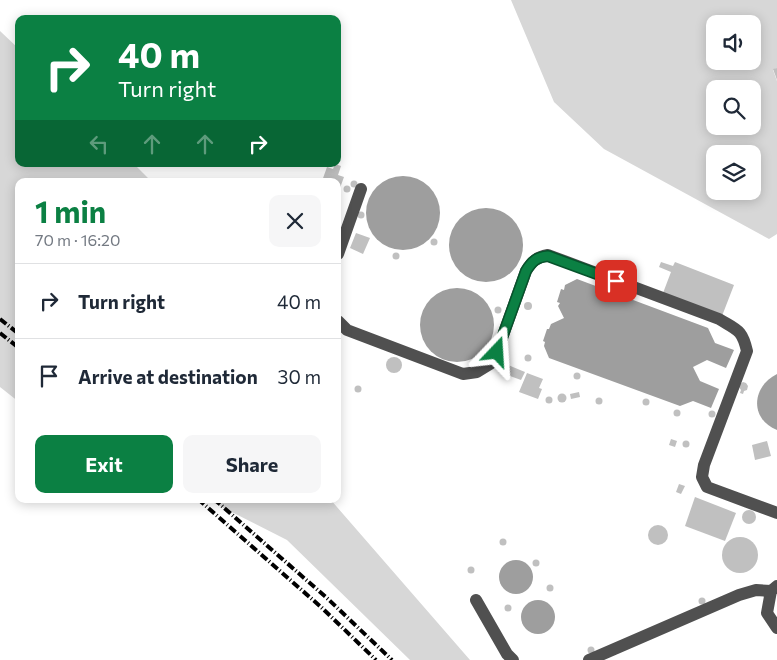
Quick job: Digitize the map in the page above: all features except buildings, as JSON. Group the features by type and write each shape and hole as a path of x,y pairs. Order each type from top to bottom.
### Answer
{"lane":[{"path":"341,246 361,189"},
{"path":"341,324 347,330 464,374 477,372 490,364 497,352 530,263 538,257 548,256 719,319 739,330 744,338 747,351 704,465 702,478 707,488 777,513"},
{"path":"589,660 739,595 756,590 774,589 767,613 777,628"},
{"path":"476,600 507,654 513,660"}],"shaded area":[{"path":"511,0 777,0 777,68 773,70 777,81 777,234 769,239 604,149 554,102"},
{"path":"0,31 15,45 15,167 137,167 148,178 15,178 15,399 0,387"},
{"path":"403,176 417,179 429,187 437,199 440,213 437,227 429,239 417,247 403,250 389,247 377,239 369,227 366,213 369,199 377,187 389,179"},
{"path":"486,208 500,211 512,219 520,231 523,245 520,259 512,271 500,279 486,282 472,279 460,271 452,259 449,245 452,231 460,219 472,211"},
{"path":"577,279 708,328 715,343 734,350 726,368 707,360 693,367 700,381 719,389 711,408 693,401 680,406 549,358 544,346 545,342 543,341 551,324 564,318 558,306 560,303 557,302 561,289 564,290 565,285"},
{"path":"457,288 471,291 483,299 491,311 494,325 491,339 483,351 471,359 457,362 443,359 431,351 423,339 420,325 423,311 431,299 443,291"},
{"path":"777,374 777,430 768,425 762,418 758,411 757,402 763,386"},
{"path":"214,503 333,503 470,660 410,660 287,540"},
{"path":"516,560 528,565 533,577 528,589 516,594 504,589 499,577 504,565"},
{"path":"538,600 550,605 555,617 550,629 538,634 526,629 521,617 526,605"}],"railway":[{"path":"0,319 15,331"},
{"path":"0,333 15,345"},
{"path":"203,503 321,607 376,660"},
{"path":"219,503 328,599 392,660"}],"route":[{"path":"497,352 526,271 530,263 538,257 548,256 616,281"}]}
